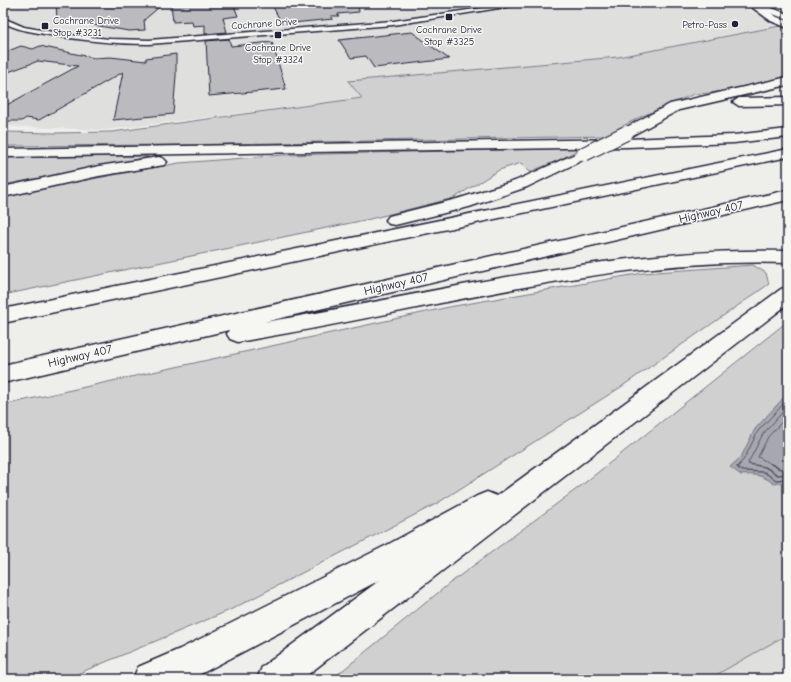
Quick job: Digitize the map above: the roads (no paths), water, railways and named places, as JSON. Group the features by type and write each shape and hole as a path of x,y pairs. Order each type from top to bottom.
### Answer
{"highway":[{"path":"751,3 774,19 788,25"},
{"path":"65,303 149,276 463,203 521,184 626,133 675,107 788,81"},
{"path":"626,133 692,110 747,101 788,101"},
{"path":"3,153 635,142 734,139 788,133"},
{"path":"3,192 98,172 178,159 320,147"},
{"path":"3,316 788,153"},
{"name":"Highway 407","path":"3,374 788,195"},
{"path":"32,367 272,328 560,272 700,256 751,254 788,257"},
{"path":"274,679 788,294"},
{"path":"150,679 191,662 398,555 560,465"}],"main road":[{"path":"751,3 788,17"},
{"path":"778,14 779,17 788,21"}],"street":[{"name":"Cochrane Drive","path":"3,20 30,29 87,39 111,42 149,42 388,24 528,3"}],"water":[{"path":"788,393 788,482 774,484 759,476 741,475 730,467 741,457 755,429"}],"place":[{"name":"Cochrane Drive Stop #3325","path":"449,17"},
{"name":"Petro-Pass","path":"735,24"},
{"name":"Cochrane Drive Stop #3231","path":"45,26"},
{"name":"Cochrane Drive Stop #3324","path":"278,35"}]}
